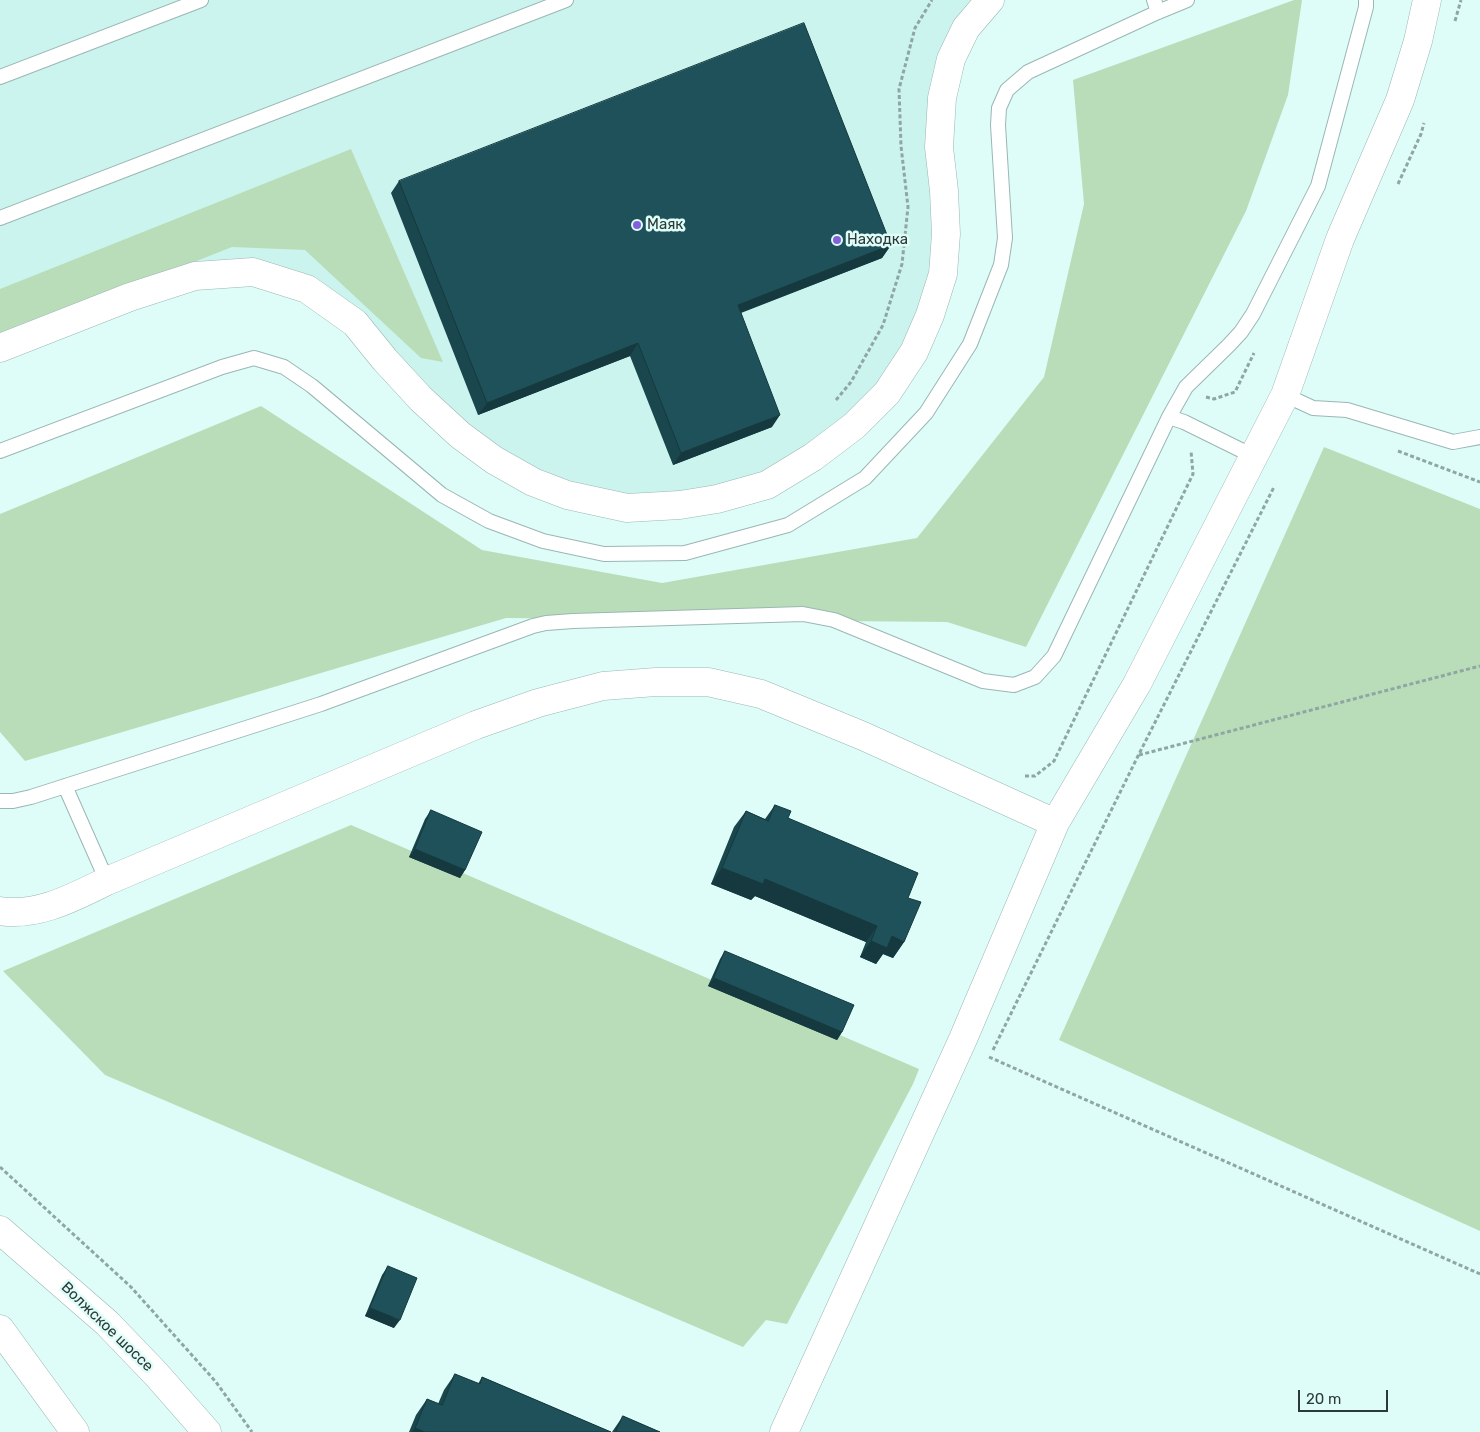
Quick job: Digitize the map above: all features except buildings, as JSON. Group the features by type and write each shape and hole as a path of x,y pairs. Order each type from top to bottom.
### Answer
{"street":[{"path":"0,348 130,297 195,276 253,272 307,289 355,323 385,360 421,399 460,435 494,460 533,482 567,495 628,508 680,505 718,498 767,485 814,457 854,426 887,393 914,352 930,315 943,274 946,234 940,147 942,98 951,59 962,36 966,28 990,0"},
{"path":"784,1432 963,1039 1055,823 1137,684 1285,395 1340,239 1400,100 1418,41 1426,0"},
{"path":"0,910 13,913 54,906 107,881 467,729 538,703 603,686 656,682 708,682 761,694 862,736 1055,823"},
{"name":"Волжское шоссе","path":"0,1230 107,1323 156,1374 207,1432"},
{"path":"0,1329 75,1432"},
{"path":"57,1406 94,1432"}],"lane":[{"path":"0,78 200,0"},
{"path":"0,218 566,0"},
{"path":"0,451 222,367 254,358 284,367 312,386 442,495 489,521 543,541 604,554 685,553 788,525 865,478 926,413 970,344 1001,265 1005,238 998,125 999,108 1007,90 1028,72 1156,6 1187,0"},
{"path":"0,801 13,802 31,797 320,704 533,626 546,623 803,614 834,620 983,681 1014,685 1035,676 1054,656 1169,417 1186,387 1229,345 1254,314 1318,186 1366,7 1366,0"},
{"path":"1285,395 1313,408 1347,410 1453,442 1480,437"},
{"path":"1169,417 1184,422 1253,456"},
{"path":"65,786 107,881"}],"path":[{"path":"833,403 851,382 883,325 902,264 908,207 901,146 898,89 914,28 932,0"},
{"path":"1018,776 1035,776 1054,761 1193,474 1191,449 1177,438 1197,396 1214,399 1235,392 1256,348"},
{"path":"985,1066 1138,756 1480,666"},
{"path":"989,1057 1480,1274"},
{"path":"0,1167 131,1287 216,1382 252,1432"}],"shaded area":[{"path":"0,0 1001,0 951,59 930,315 854,426 717,499 602,503 494,460 307,289 195,276 0,355"}],"green space":[{"path":"1294,0 1302,0 1288,95 1246,211 1026,647 947,622 506,618 25,761 0,732 0,514 261,406 482,550 662,583 917,538 1044,377 1084,204 1073,80"},
{"path":"351,149 443,362 421,358 305,250 232,247 0,339 0,289"},
{"path":"1324,447 1480,509 1480,1231 1059,1040"},
{"path":"351,825 919,1069 913,1084 787,1324 766,1320 743,1347 105,1075 3,971"}],"place":[{"name":"Маяк","path":"637,225"},
{"name":"Находка","path":"837,240"}]}
